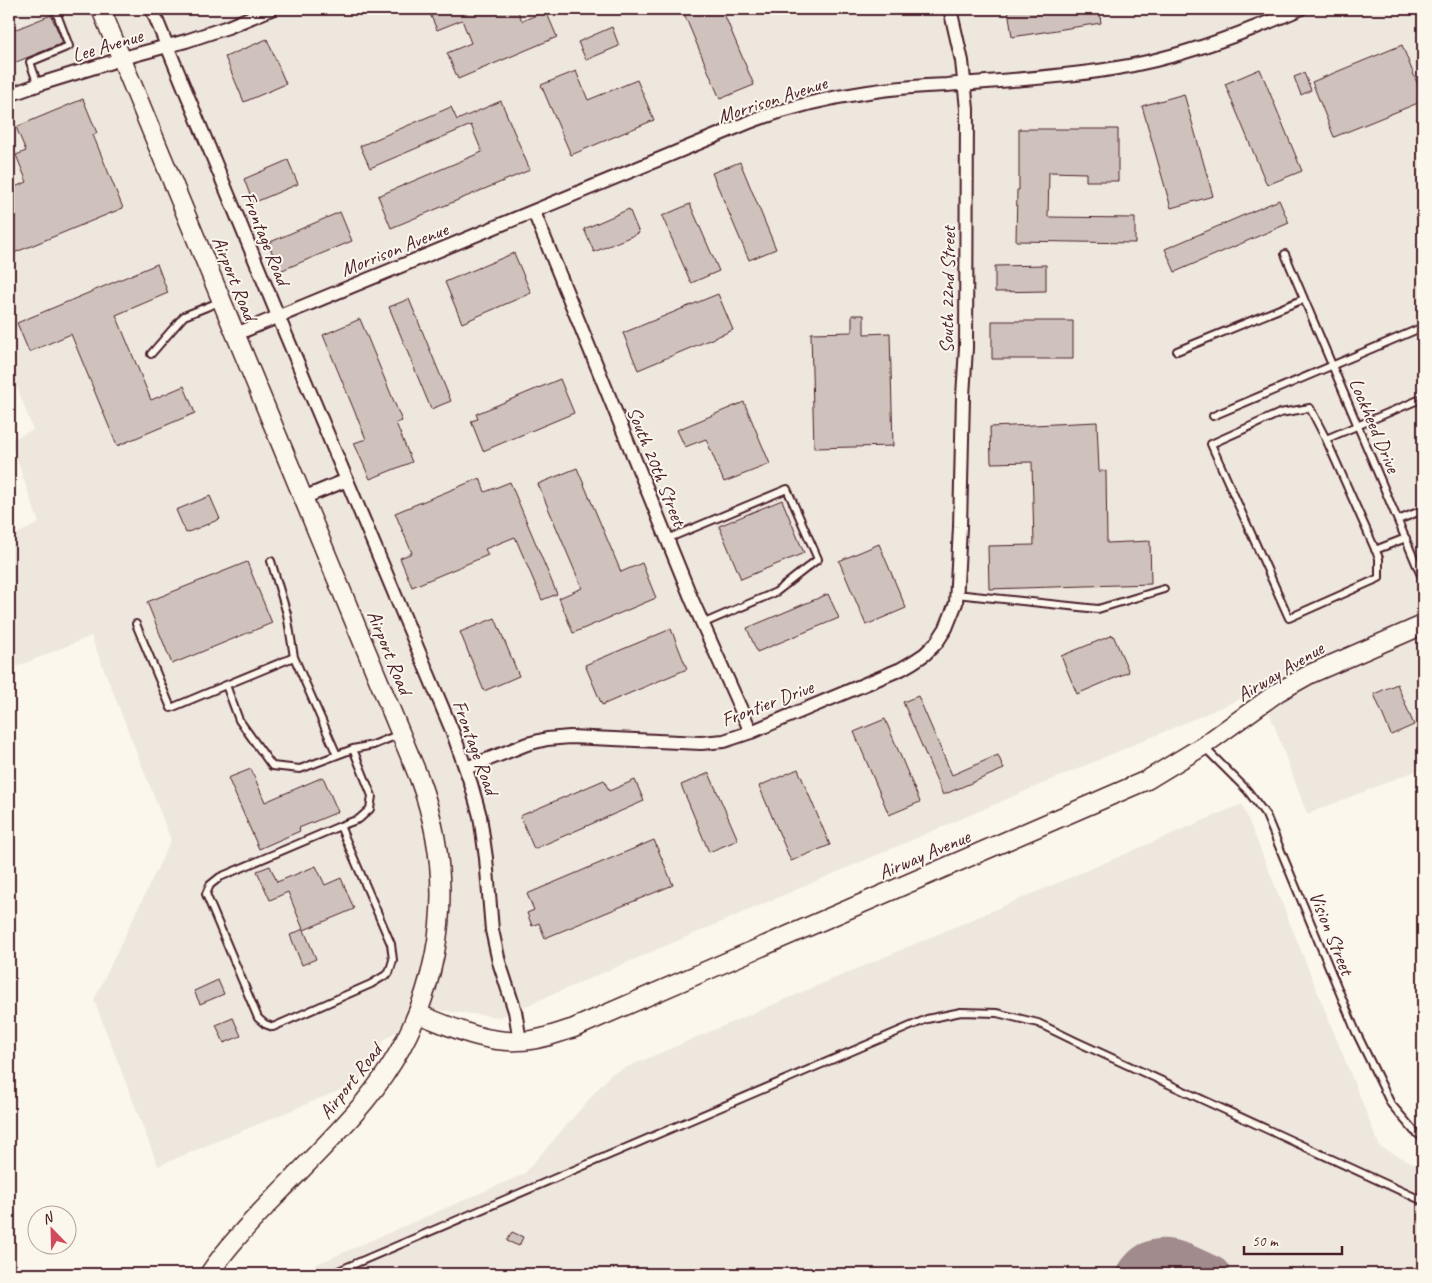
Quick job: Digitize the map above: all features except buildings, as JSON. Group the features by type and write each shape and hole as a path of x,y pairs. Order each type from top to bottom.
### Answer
{"main road":[{"name":"Airport Road","path":"101,9 421,784 437,847 440,878 440,918 436,954 418,1014 398,1055 372,1094 342,1128 250,1223 209,1274"},
{"name":"Airway Avenue","path":"418,1014 482,1038 498,1041 520,1041 545,1037 574,1028 1147,780 1203,746 1278,692 1310,674 1423,625"}],"street":[{"name":"Frontage Road","path":"152,9 466,768 481,823 486,858 490,918 495,948 515,1011 520,1041"},
{"name":"Lee Avenue","path":"9,95 228,27 271,9"},
{"name":"South 22nd Street","path":"950,9 959,42 967,108 966,348 957,572"},
{"name":"Morrison Avenue","path":"236,334 747,123 790,108 813,102 896,88 1089,73 1149,62 1227,39 1300,9"},
{"name":"South 20th Street","path":"534,212 702,624 751,732"},
{"path":"304,498 347,480"},
{"name":"Frontier Drive","path":"466,768 547,738 570,737 701,743 724,741 751,732 914,662 937,642 946,628 956,603 957,572"}],"lane":[{"path":"38,85 30,62 69,46 54,9"},
{"name":"Lockheed Drive","path":"1285,254 1423,580"},
{"path":"1177,351 1304,299"},
{"path":"151,354 184,316 222,301"},
{"name":"Lockheed Drive","path":"1213,416 1423,327"},
{"path":"1326,439 1423,398"},
{"path":"1310,408 1326,439 1379,558 1379,578 1289,618 1211,444 1280,412 1310,408"},
{"path":"667,540 787,489 818,559 776,592 702,624"},
{"path":"1398,520 1423,510"},
{"path":"1375,550 1406,538"},
{"path":"271,561 287,614 294,658 337,755"},
{"path":"956,594 1098,609 1164,589"},
{"path":"136,624 171,708 294,658"},
{"path":"226,685 240,720 272,766 300,769 354,749 373,745 401,733"},
{"name":"Vision Street","path":"1203,746 1247,790 1266,815 1356,1032 1391,1104 1414,1131 1423,1138"},
{"path":"340,826 391,944 393,960 389,973 371,984 273,1027 258,1018 206,894 210,885 220,877 340,826 359,819 370,809 372,796 354,749"},
{"path":"331,1274 927,1019 961,1012 997,1013 1038,1023 1423,1201"}],"shaded area":[{"path":"9,9 1423,9 1423,658 1420,660 1423,668 1423,768 1307,814 1261,690 500,1017 428,1009 384,1040 357,1083 158,1166 94,1000 171,840 91,636 9,670 9,538 39,523 10,440 33,430 9,365"},
{"path":"1242,804 1380,1147 1423,1168 1423,1274 294,1274 524,1174 611,1074"}],"taxiway":[{"path":"1134,1274 1142,1264 1151,1258 1161,1256 1182,1260 1213,1274"}]}
